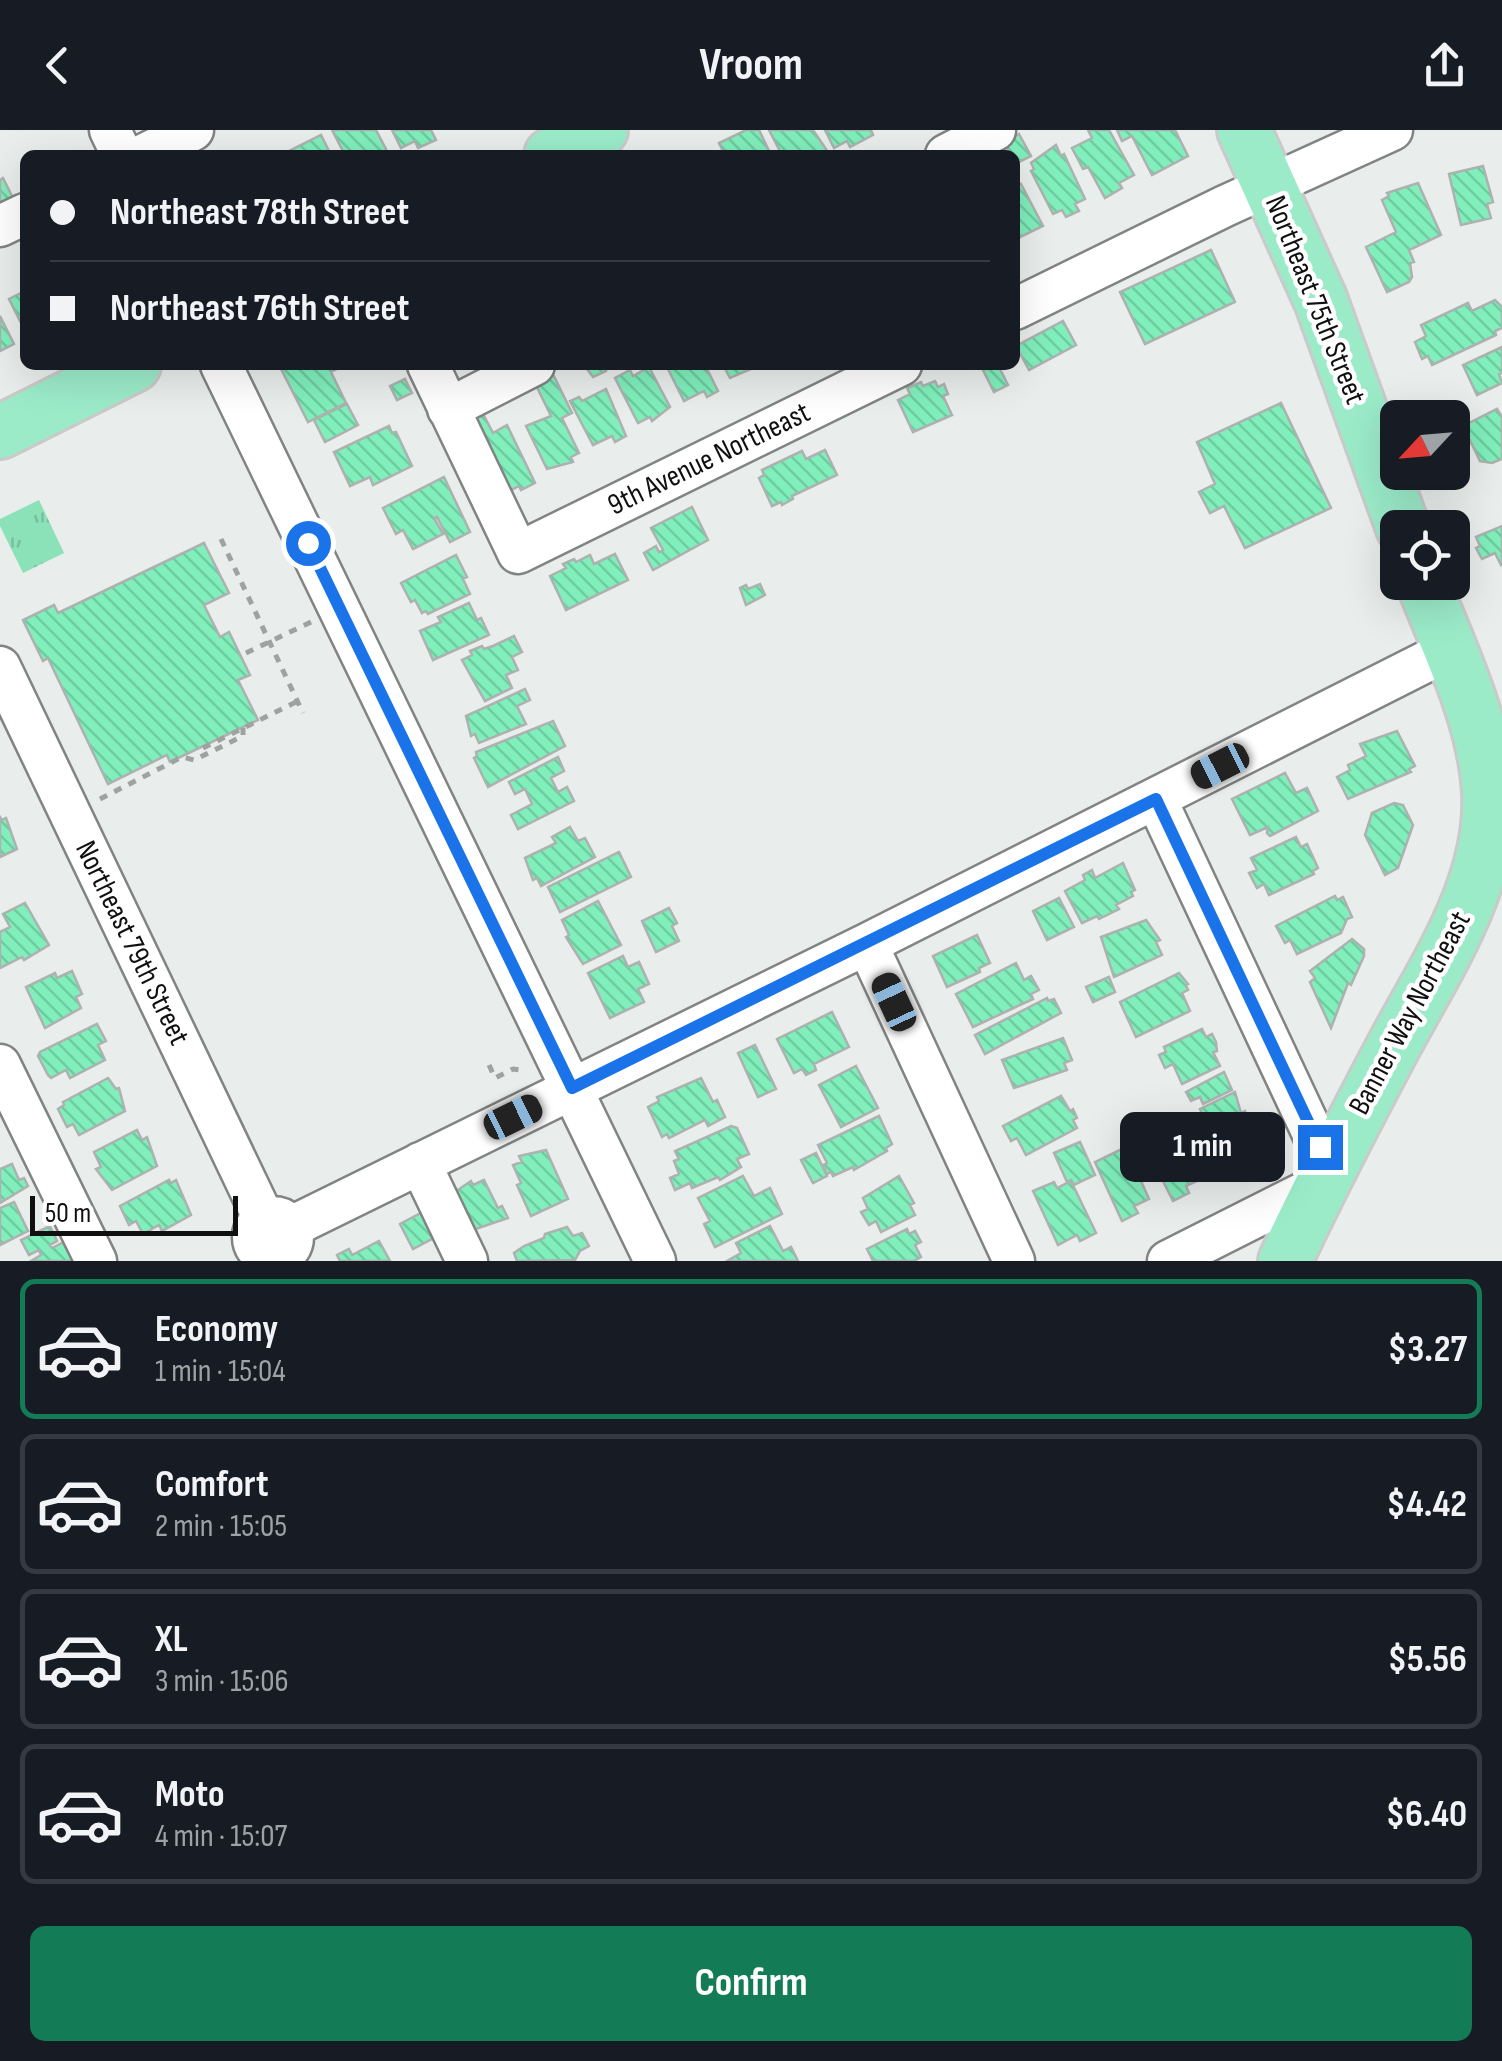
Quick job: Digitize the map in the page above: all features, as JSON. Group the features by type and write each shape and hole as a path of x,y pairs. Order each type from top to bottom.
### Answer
{"main road":[{"path":"561,150 601,130"},
{"name":"Northeast 75th Street","path":"1244,130 1321,301 1396,510"},
{"path":"0,432 124,370"},
{"path":"1431,600 1495,776"},
{"name":"Banner Way Northeast","path":"1285,1261 1325,1176 1460,920 1479,871 1495,776"}],"street":[{"path":"153,150 192,130"},
{"path":"956,150 995,130"},
{"path":"1020,307 1392,130"},
{"path":"223,370 655,1261"},
{"path":"430,370 448,409 524,370"},
{"name":"9th Avenue Northeast","path":"448,409 518,553 891,370"},
{"path":"266,1245 420,1162 867,944 1449,650"},
{"name":"Northeast 79th Street","path":"0,667 266,1245"},
{"path":"1156,799 1325,1176 1168,1261"},
{"path":"867,944 1014,1261"},
{"path":"0,1065 96,1261"},
{"path":"420,1162 467,1261"}],"path":[{"path":"221,539 303,713"},
{"path":"246,653 313,620"},
{"path":"203,748 298,701"},
{"path":"97,800 182,757 194,763 243,736 243,728"},
{"path":"489,1065 495,1078 513,1070 530,1072"}],"green space":[{"path":"39,500 64,553 23,573 0,519"}],"building":[{"path":"332,130 376,130 386,150 342,150"},
{"path":"392,130 431,130 436,140 418,148 415,141 401,148"},
{"path":"746,130 759,130 769,150 722,150 719,143"},
{"path":"769,130 813,130 827,150 779,150"},
{"path":"825,130 871,130 873,135 850,147 847,141 834,148"},
{"path":"1088,130 1109,130 1134,175 1119,183 1122,188 1105,198 1072,148 1092,138"},
{"path":"1117,130 1175,130 1188,156 1152,175 1132,136 1122,141"},
{"path":"1019,134 1031,156 1020,162 1020,150 1008,150 1004,142"},
{"path":"321,135 328,150 291,150"},
{"path":"1056,145 1085,199 1075,204 1079,211 1066,217 1062,210 1053,214 1031,171 1031,163"},
{"path":"1483,166 1493,202 1487,204 1491,218 1461,225 1449,174"},
{"path":"3,178 16,204 0,212 0,180"},
{"path":"1418,183 1441,235 1409,250 1414,262 1410,263 1412,277 1387,292 1366,247 1396,232 1382,200 1389,196 1387,193"},
{"path":"1020,184 1043,226 1020,237"},
{"path":"1211,250 1235,302 1145,344 1120,292"},
{"path":"20,294 20,321 9,299"},
{"path":"1495,300 1502,307 1502,328 1495,331 1496,335 1432,365 1428,356 1422,359 1415,342 1426,336 1421,325 1468,303 1472,311"},
{"path":"0,316 14,344 0,351"},
{"path":"1063,321 1076,345 1029,370 1020,353 1020,344"},
{"path":"1502,347 1502,383 1477,395 1463,365"},
{"path":"282,370 335,370 331,372 346,403 308,422"},
{"path":"551,370 572,413 562,418 579,453 571,457 573,462 547,469 526,426 551,416 531,375"},
{"path":"588,370 606,370 606,371 593,377"},
{"path":"630,370 633,376 651,370 670,407 652,421 650,417 638,423 615,378"},
{"path":"668,370 708,370 718,391 707,397 704,391 684,401"},
{"path":"726,370 748,370 730,378"},
{"path":"983,370 1000,370 1008,385 994,392"},
{"path":"405,379 412,393 397,400 390,386"},
{"path":"935,381 938,387 944,384 948,394 943,396 952,415 913,432 898,400 910,394 907,388"},
{"path":"606,389 626,436 615,442 612,436 593,445 570,401 579,397 582,401"},
{"path":"1281,403 1331,508 1245,548 1224,506 1210,513 1199,492 1215,484 1197,442"},
{"path":"347,404 358,425 325,442 314,420"},
{"path":"480,408 493,433 507,425 535,483 504,494 464,416"},
{"path":"1497,409 1502,417 1502,459 1492,463 1480,461 1470,440 1470,422"},
{"path":"389,426 392,433 396,432 412,466 373,485 370,477 350,486 334,452"},
{"path":"825,450 837,475 792,496 782,505 781,502 772,506 759,478 764,475 762,470 802,451 806,459"},
{"path":"444,477 470,532 450,542 437,517 434,518 443,534 413,549 403,530 396,534 383,508"},
{"path":"692,507 708,540 653,570 644,553 656,546 659,552 663,550 651,528"},
{"path":"1502,526 1501,565 1495,553 1482,559 1476,537"},
{"path":"204,543 229,593 204,605 220,637 229,632 250,675 238,680 258,720 170,762 167,755 108,784 48,658 43,661 23,620 54,605 58,613"},
{"path":"615,554 628,580 566,610 550,576 574,559 576,562 590,555 594,564"},
{"path":"456,555 470,594 428,614 422,613 401,583"},
{"path":"760,584 765,595 746,605 740,588"},
{"path":"469,603 489,635 433,660 420,631 441,622 438,617"},
{"path":"514,636 522,652 512,657 518,670 506,675 512,688 485,701 462,660 472,655 470,651"},
{"path":"525,689 530,700 517,706 526,724 479,743 475,734 471,736 466,716"},
{"path":"553,721 565,746 488,787 474,758 476,752"},
{"path":"1397,731 1415,766 1409,769 1411,772 1348,799 1337,777 1350,770 1348,765 1366,756 1360,744"},
{"path":"558,757 564,771 551,778 558,792 567,787 574,801 518,829 511,815 532,804 525,789 515,794 509,782"},
{"path":"1285,773 1296,793 1307,788 1318,811 1270,836 1268,827 1250,835 1232,799"},
{"path":"1394,803 1403,805 1413,825 1398,868 1385,875 1365,835 1372,813"},
{"path":"0,817 6,818 17,849 0,857"},
{"path":"570,827 578,841 585,838 595,857 541,886 537,878 533,880 525,858 556,843 552,837"},
{"path":"1296,837 1301,847 1307,844 1318,868 1314,874 1269,895 1264,884 1257,888 1249,873 1257,870 1251,858"},
{"path":"619,852 631,877 560,912 548,887"},
{"path":"1123,863 1135,890 1131,892 1133,896 1116,905 1119,909 1082,923 1065,891 1085,880 1083,875 1092,870 1095,878"},
{"path":"1335,896 1337,900 1343,897 1352,917 1341,933 1297,954 1276,926"},
{"path":"1059,898 1074,927 1047,940 1033,911"},
{"path":"598,901 621,945 583,964 566,937 569,935 562,920"},
{"path":"25,903 49,945 0,968 0,932 10,927 3,914"},
{"path":"669,908 677,923 672,926 679,941 656,952 642,921"},
{"path":"1146,920 1160,940 1156,942 1162,955 1114,977 1101,937"},
{"path":"977,935 990,963 947,987 933,956"},
{"path":"1352,939 1364,949 1364,956 1351,985 1348,983 1331,1028 1310,982 1315,978 1310,971"},
{"path":"623,956 628,967 639,962 649,984 638,989 644,1002 610,1018 588,973"},
{"path":"1016,963 1024,980 1031,976 1039,990 1031,994 1033,999 973,1027 956,994"},
{"path":"72,971 82,994 76,997 81,1008 45,1028 26,987 55,973 57,978"},
{"path":"1179,973 1188,984 1188,990 1182,993 1190,1011 1136,1037 1120,1002"},
{"path":"1109,977 1115,992 1093,1002 1086,987"},
{"path":"1047,998 1054,999 1061,1013 985,1054 975,1035"},
{"path":"832,1012 849,1047 814,1064 816,1070 806,1075 802,1069 794,1073 777,1039"},
{"path":"97,1024 106,1041 98,1045 105,1060 70,1078 66,1070 51,1078 38,1056 40,1052"},
{"path":"1202,1029 1206,1037 1212,1034 1216,1042 1217,1051 1213,1052 1220,1066 1182,1084 1173,1064 1165,1068 1159,1055 1166,1052 1164,1047"},
{"path":"1063,1038 1072,1060 1064,1063 1067,1070 1014,1088 1002,1060"},
{"path":"755,1045 776,1089 758,1097 738,1053"},
{"path":"856,1066 878,1108 841,1127 819,1085"},
{"path":"1224,1072 1232,1090 1203,1104 1200,1097 1191,1101 1186,1092"},
{"path":"108,1078 119,1088 125,1111 79,1135 73,1124 67,1127 58,1109 63,1102"},
{"path":"701,1078 725,1117 708,1126 705,1120 669,1138 667,1134 662,1137 648,1107 659,1101 657,1097"},
{"path":"1235,1092 1241,1113 1245,1111 1254,1130 1242,1136 1250,1151 1244,1154 1247,1161 1232,1169 1229,1161 1225,1163 1200,1109"},
{"path":"1061,1096 1070,1111 1073,1109 1077,1128 1026,1155 1017,1138 1011,1141 1003,1126"},
{"path":"879,1116 892,1144 887,1151 854,1170 853,1167 833,1176 831,1172 827,1174 823,1165 827,1163 818,1145"},
{"path":"731,1126 737,1128 749,1154 737,1159 741,1167 720,1180 718,1177 692,1188 690,1183 675,1190 670,1178 679,1174 675,1151"},
{"path":"137,1130 142,1140 147,1137 157,1166 112,1190 96,1169 101,1167 94,1152"},
{"path":"1174,1130 1199,1180 1186,1186 1189,1193 1173,1201 1145,1145"},
{"path":"1080,1142 1095,1175 1074,1185 1071,1180 1067,1182 1054,1153"},
{"path":"1126,1147 1149,1199 1134,1206 1138,1213 1122,1221 1095,1162"},
{"path":"546,1150 568,1199 531,1216 513,1165 522,1162 519,1156"},
{"path":"816,1153 827,1176 813,1183 801,1160"},
{"path":"12,1164 19,1180 24,1178 28,1186 0,1203 0,1169"},
{"path":"743,1176 754,1196 770,1188 782,1214 715,1247 704,1224 710,1221 698,1198"},
{"path":"899,1176 914,1203 910,1205 915,1215 881,1232 876,1221 869,1225 861,1212 868,1209 863,1198"},
{"path":"176,1180 191,1215 162,1231 159,1225 143,1234 136,1221 129,1225 120,1206"},
{"path":"484,1180 498,1208 502,1206 508,1218 467,1232 449,1196 471,1181 473,1185"},
{"path":"1071,1181 1096,1233 1080,1241 1077,1235 1058,1245 1033,1191 1054,1182 1057,1188"},
{"path":"14,1202 28,1231 0,1245 0,1208"},
{"path":"430,1208 447,1231 413,1249 400,1224"},
{"path":"50,1226 57,1241 50,1245 52,1248 64,1242 75,1261 31,1261 41,1255 39,1250 29,1255 21,1240"},
{"path":"770,1226 783,1251 791,1247 798,1261 727,1261 741,1253 736,1243"},
{"path":"567,1227 573,1236 582,1233 589,1246 575,1260 517,1261 514,1253 524,1246"},
{"path":"907,1229 909,1234 915,1231 921,1242 915,1245 921,1257 914,1261 873,1261 867,1249"},
{"path":"379,1241 390,1261 340,1261 337,1255 349,1249 352,1255"}],"route":[{"path":"308,543 572,1088 1156,799 1320,1147"}]}
